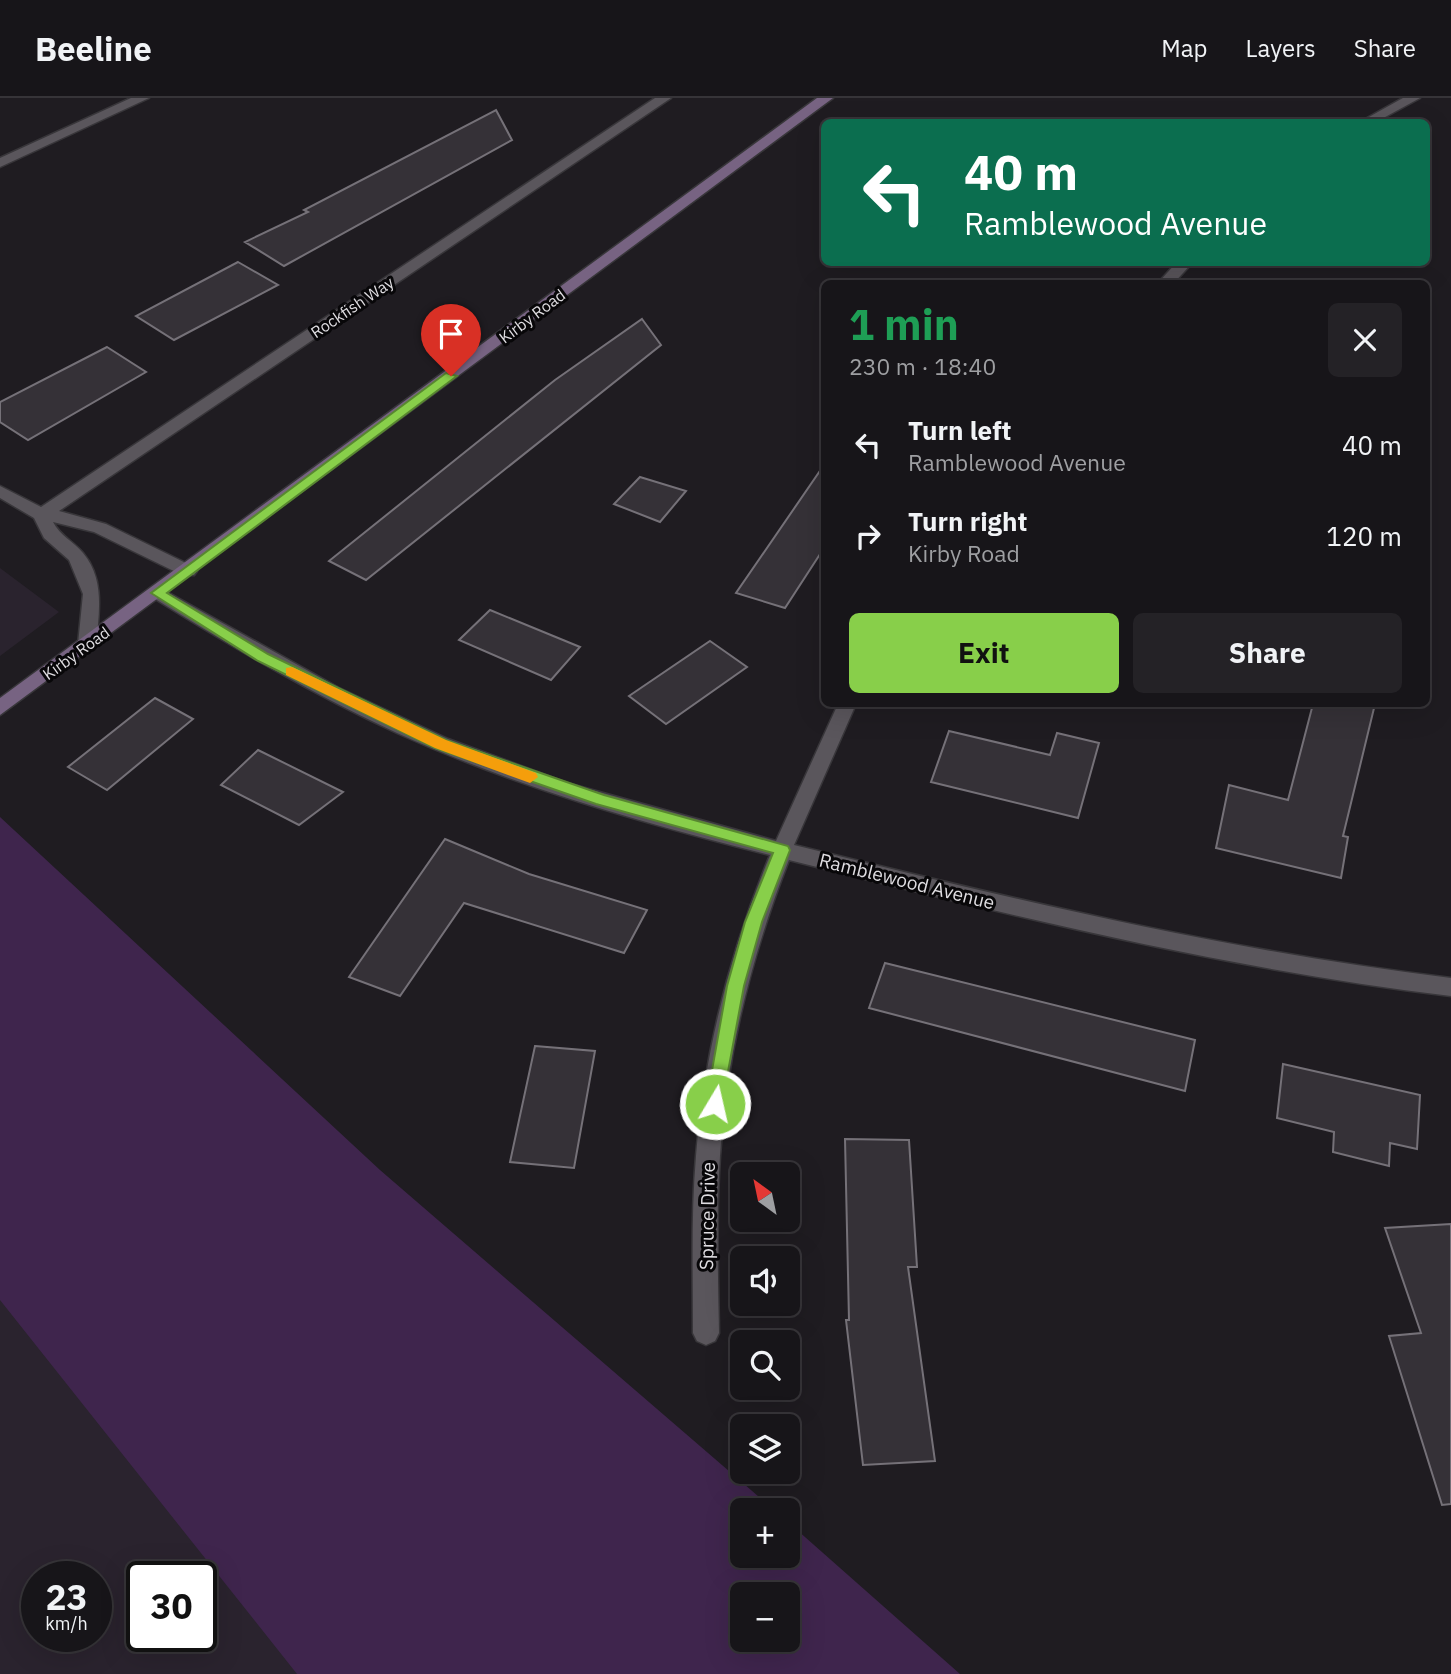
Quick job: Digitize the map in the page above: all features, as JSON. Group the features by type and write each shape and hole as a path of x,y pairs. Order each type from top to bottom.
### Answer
{"main road":[{"name":"Kirby Road","path":"0,708 821,99"}],"street":[{"path":"107,98 123,107"},
{"path":"0,163 142,98"},
{"name":"Rockfish Way","path":"41,515 664,98"},
{"path":"1373,119 1413,98"},
{"path":"1168,280 1182,266"},
{"path":"0,491 41,515 67,517 100,528 188,570"},
{"path":"41,515 50,534 77,557 92,594 87,644"},
{"name":"Ramblewood Avenue","path":"158,593 263,657 440,744 601,800 782,850 1215,953 1384,980 1451,987"},
{"name":"Spruce Drive","path":"706,1333 708,1153 723,1047 736,986 754,922 782,850 846,707"}],"shaded area":[{"path":"0,568 59,612 0,656"},
{"path":"0,817 380,1170 730,1472 730,1484 744,1484 760,1498 730,1498 730,1568 800,1568 800,1533 960,1674 297,1674 217,1573 217,1561 207,1561 0,1300"},
{"path":"0,1288 318,1674 0,1674"}],"building":[{"path":"496,110 512,140 284,266 245,242 308,212 304,210"},
{"path":"238,262 278,285 174,340 136,316"},
{"path":"642,319 661,345 366,580 329,561 555,380"},
{"path":"107,347 146,372 28,440 0,422 0,402"},
{"path":"821,469 821,553 785,608 736,593"},
{"path":"640,477 686,491 660,522 614,504"},
{"path":"490,610 580,647 551,680 459,640"},
{"path":"710,641 747,667 666,724 629,696"},
{"path":"155,698 193,719 107,790 68,767"},
{"path":"1312,707 1374,707 1343,836 1348,837 1341,878 1216,848 1229,785 1288,800"},
{"path":"949,731 1050,755 1057,733 1099,743 1078,818 931,782"},
{"path":"258,750 343,792 299,825 221,785"},
{"path":"445,839 529,874 647,910 624,953 464,903 400,996 349,977"},
{"path":"885,963 1195,1040 1185,1091 869,1008"},
{"path":"535,1046 595,1051 574,1168 510,1162"},
{"path":"1283,1064 1420,1095 1417,1149 1390,1143 1389,1166 1333,1152 1334,1132 1277,1118"},
{"path":"845,1139 909,1140 917,1267 908,1267 935,1461 863,1465 846,1320 849,1320"},
{"path":"1451,1224 1451,1504 1442,1505 1389,1336 1421,1333 1385,1228"}],"slow traffic":[{"path":"292,672 440,744 530,777"}],"route":[{"path":"451,376 158,593 263,657 440,744 601,800 690,827 782,850 754,922 736,986 715,1104"}]}
